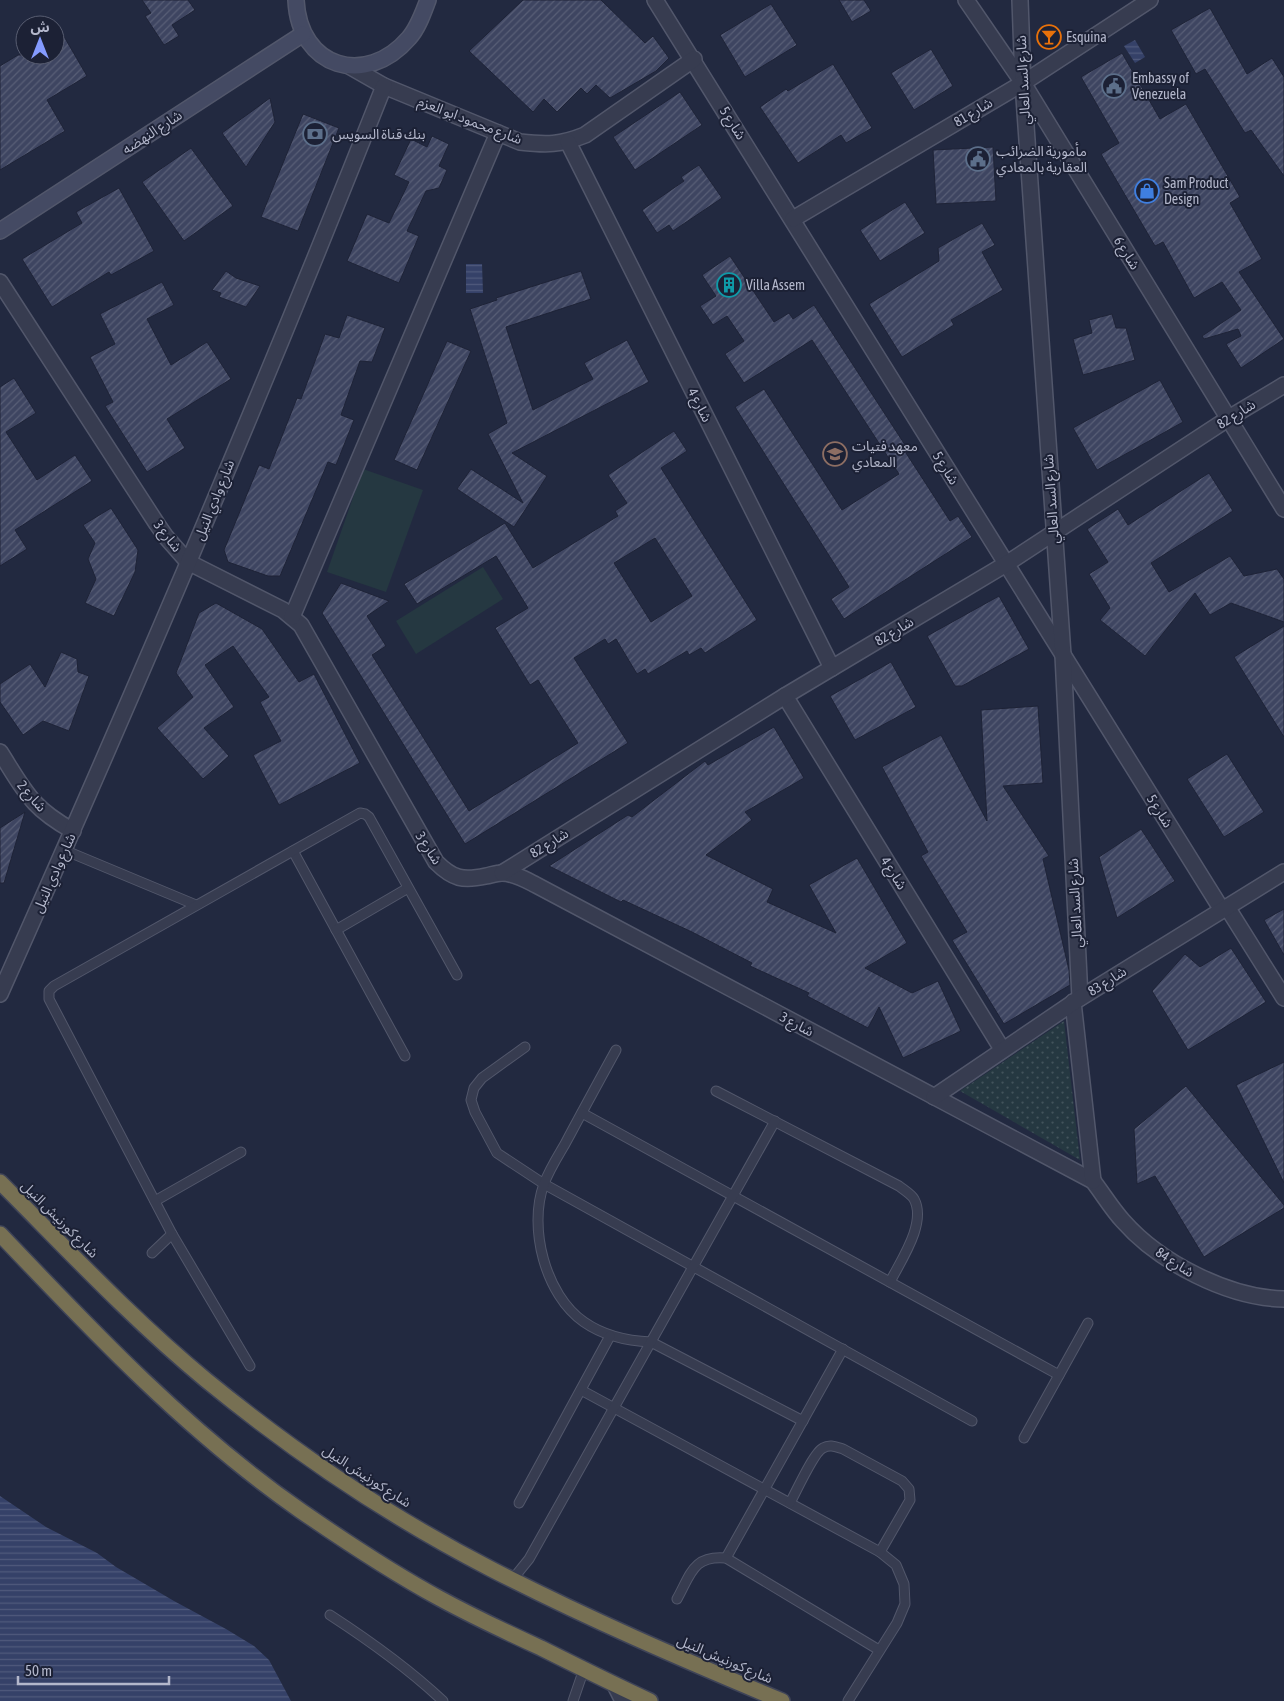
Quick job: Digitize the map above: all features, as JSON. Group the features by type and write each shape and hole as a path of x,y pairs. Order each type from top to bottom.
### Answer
{"highway":[{"name":"شارع كورنيش النيل","path":"0,1182 154,1336 254,1418 318,1464 435,1538 512,1580 608,1626 782,1701"},
{"path":"0,1234 86,1325 140,1378 197,1429 292,1505 389,1569 438,1597 488,1624 650,1701"}],"main road":[{"path":"296,0 297,14 304,34 315,50 330,62 348,66 372,64 393,53 410,37 428,0"},
{"name":"شارع النهضه","path":"0,230 304,34"}],"street":[{"name":"شارع 5","path":"655,0 1063,655 1224,908 1284,998"},
{"name":"شارع 6","path":"966,0 1022,83 1284,508"},
{"name":"شارع السد العالي","path":"1020,0 1022,83 1063,655 1076,1000 1093,1181"},
{"name":"شارع 81","path":"793,219 1022,83 1150,0"},
{"name":"شارع محمود ابو العزم","path":"348,66 384,86 520,142 544,145 568,142 585,135 694,60"},
{"name":"شارع وادي النيل","path":"0,994 73,831 188,562 384,86"},
{"path":"292,617 498,133"},
{"name":"شارع 4","path":"568,142 832,668"},
{"name":"شارع 3","path":"0,282 157,524 188,562 283,610 301,625 436,862 446,872 458,878 472,879 502,873 536,885 1093,1181"},
{"name":"شارع 82","path":"502,873 786,696 1006,564 1228,418 1284,385"},
{"name":"شارع 4","path":"786,696 1002,1049"},
{"name":"شارع 2","path":"0,752 20,784 35,803 53,819 73,831"},
{"name":"شارع 83","path":"934,1097 1076,1000 1284,872"},
{"name":"شارع 84","path":"1093,1181 1123,1222 1161,1255 1198,1276 1237,1291 1284,1299"},
{"path":"615,1685 623,1701"}],"lane":[{"path":"250,1366 154,1201 49,999 49,991 54,986 360,813 369,817 456,975"},
{"path":"64,850 196,905"},
{"path":"293,851 405,1056"},
{"path":"336,930 408,888"},
{"path":"525,1047 482,1078 474,1088 471,1100 475,1112 497,1153 544,1184 972,1421"},
{"path":"616,1050 544,1184 538,1210 539,1240 547,1271 561,1298 583,1321 610,1336 630,1341 651,1342 803,1420"},
{"path":"716,1091 899,1186 914,1198 919,1215 914,1233 890,1282"},
{"path":"582,1113 1059,1375"},
{"path":"512,1580 528,1559 775,1121"},
{"path":"154,1201 241,1152"},
{"path":"152,1253 172,1234"},
{"path":"1024,1438 1088,1323"},
{"path":"519,1502 610,1336"},
{"path":"726,1558 843,1349"},
{"path":"581,1390 880,1552 896,1565 904,1584 905,1604 897,1622 848,1701"},
{"path":"790,1503 816,1456 823,1448 833,1445 902,1481 909,1489 910,1500 880,1552"},
{"path":"677,1599 693,1570 701,1561 714,1557 726,1558 878,1650"},
{"path":"330,1615 378,1646 422,1681 443,1701"},
{"path":"573,1701 584,1669"}],"shaded area":[{"path":"363,469 423,490 386,592 327,572"},
{"path":"483,567 503,599 416,654 396,621"},
{"path":"1064,1021 1080,1160 960,1091"}],"water":[{"path":"1135,40 1145,57 1135,63 1124,46"},
{"path":"466,264 482,264 483,293 466,293"},
{"path":"0,1496 46,1527 97,1553 116,1567 254,1646 269,1660 291,1701 0,1701"}],"building":[{"path":"142,0 188,0 195,10 172,25 179,36 164,45 145,16 151,13"},
{"path":"523,0 601,0 645,43 653,36 669,58 656,71 610,98 596,85 587,94 581,88 557,112 544,99 533,112 469,51"},
{"path":"839,0 864,0 871,11 852,22"},
{"path":"771,4 797,45 745,77 720,35"},
{"path":"1210,8 1247,74 1272,58 1284,77 1284,176 1251,130 1245,133 1205,69 1196,74 1171,30"},
{"path":"65,38 87,76 47,100 65,131 0,170 0,66 15,57 15,65 65,65"},
{"path":"931,49 953,86 914,110 891,73"},
{"path":"1122,53 1160,119 1186,104 1240,197 1230,203 1262,259 1239,272 1284,339 1241,368 1226,344 1241,336 1238,329 1204,339 1202,336 1241,310 1222,282 1194,298 1163,242 1155,246 1101,154 1119,143 1081,77"},
{"path":"833,64 872,128 846,143 841,135 798,163 760,107 786,89 788,91"},
{"path":"680,92 702,125 635,170 613,137"},
{"path":"270,98 275,122 246,167 222,133"},
{"path":"303,114 339,128 298,231 261,217"},
{"path":"432,136 449,144 439,166 447,170 439,188 426,191 407,231 419,236 399,283 347,261 367,214 389,223 409,182 394,175 411,139 427,147"},
{"path":"993,147 996,201 936,204 933,150"},
{"path":"191,148 233,206 184,241 142,182"},
{"path":"699,165 722,198 673,231 669,225 657,233 642,210 684,181 681,177"},
{"path":"119,188 154,251 111,275 109,272 52,307 22,259 82,223 76,212"},
{"path":"905,202 925,233 880,261 860,230"},
{"path":"982,223 995,245 982,252 1003,290 951,320 954,325 902,357 869,304 939,261 938,248"},
{"path":"730,256 774,322 789,313 793,319 814,305 909,451 906,453 950,521 958,516 972,537 844,619 831,599 849,587 735,407 764,389 842,510 899,474 812,340 744,383 725,354 744,341 727,316 713,325 700,306 716,296 702,275"},
{"path":"226,271 236,278 260,286 246,307 219,297 221,293 212,290"},
{"path":"581,271 591,299 506,327 533,410 593,379 584,363 627,340 649,382 512,453 547,476 514,527 457,489 471,469 523,503 488,434 507,423 470,309 497,300 496,298"},
{"path":"162,282 174,305 147,319 171,365 207,342 231,379 167,419 185,448 147,472 105,406 113,402 90,357 115,344 100,314"},
{"path":"1112,314 1116,328 1126,328 1135,360 1083,375 1073,339 1092,333 1089,320"},
{"path":"347,315 385,328 372,362 360,361 341,415 354,420 336,465 328,462 280,576 268,576 228,562 224,550 259,465 269,469 297,398 301,399 325,334 339,338"},
{"path":"447,341 471,351 417,470 394,460"},
{"path":"14,378 36,413 6,432 37,480 75,455 92,481 15,530 27,549 0,566 0,387"},
{"path":"1160,380 1183,422 1097,470 1073,428"},
{"path":"674,431 687,451 661,468 757,620 705,653 701,648 689,655 687,651 648,674 645,669 637,674 616,639 608,644 605,639 574,658 628,743 465,844 322,613 341,583 389,601 367,616 386,646 372,655 469,811 578,743 538,680 530,685 495,628 528,608 496,556 417,604 404,584 505,523 533,568 618,516 615,511 627,503 608,475","holes":["655,538 692,596 651,622 614,563"]},
{"path":"1209,473 1233,511 1151,563 1169,592 1230,556 1244,576 1277,569 1284,579 1284,622 1231,603 1210,615 1195,593 1145,656 1100,620 1110,608 1089,574 1108,562 1087,529 1118,509 1128,525"},
{"path":"111,508 138,550 135,572 114,616 85,603 96,579 88,559 95,543 83,525"},
{"path":"999,596 1029,649 962,686 955,686 927,636"},
{"path":"216,603 262,629 299,682 314,674 360,763 279,805 253,755 281,741 260,702 269,697 233,646 205,665 234,707 204,728 229,756 203,779 157,728 193,697 176,673 199,613"},
{"path":"1284,626 1284,737 1234,657"},
{"path":"61,652 77,659 78,672 89,676 69,731 43,721 23,735 0,702 0,684 30,664 45,687"},
{"path":"891,662 916,707 855,740 830,696"},
{"path":"1038,706 1043,783 1003,786 1049,856 1043,859 1069,970 1070,985 1004,1024 952,940 967,932 921,856 928,852 882,767 941,735 987,821 981,710"},
{"path":"774,727 804,778 745,812 752,820 706,855 773,889 767,902 836,933 809,885 857,858 907,943 865,968 912,993 938,981 961,1031 903,1058 879,1007 868,1028 807,996 809,993 750,966 752,963 692,932 623,900 621,902 549,866 628,815 632,817 705,761 708,765"},
{"path":"1227,754 1264,812 1224,837 1187,779"},
{"path":"25,812 4,883 0,883 0,828"},
{"path":"1141,829 1175,881 1117,918 1099,857"},
{"path":"1284,909 1284,955 1264,920"},
{"path":"1231,948 1266,1002 1188,1050 1152,991 1185,954 1200,967"},
{"path":"1284,1062 1284,1183 1236,1085"},
{"path":"1186,1086 1284,1205 1284,1208 1204,1257 1155,1176 1137,1184 1134,1129"}],"place":[{"name":"Esquina","path":"1049,37"},
{"name":"Embassy of Venezuela","path":"1114,86"},
{"name":"بنك قناة السويس","path":"315,134"},
{"name":"مأمورية الضرائب العقارية بالمعادي","path":"978,159"},
{"name":"Sam Product Design","path":"1147,191"},
{"name":"Villa Assem","path":"729,285"},
{"name":"معهد فتيات المعادي","path":"835,454"}]}
